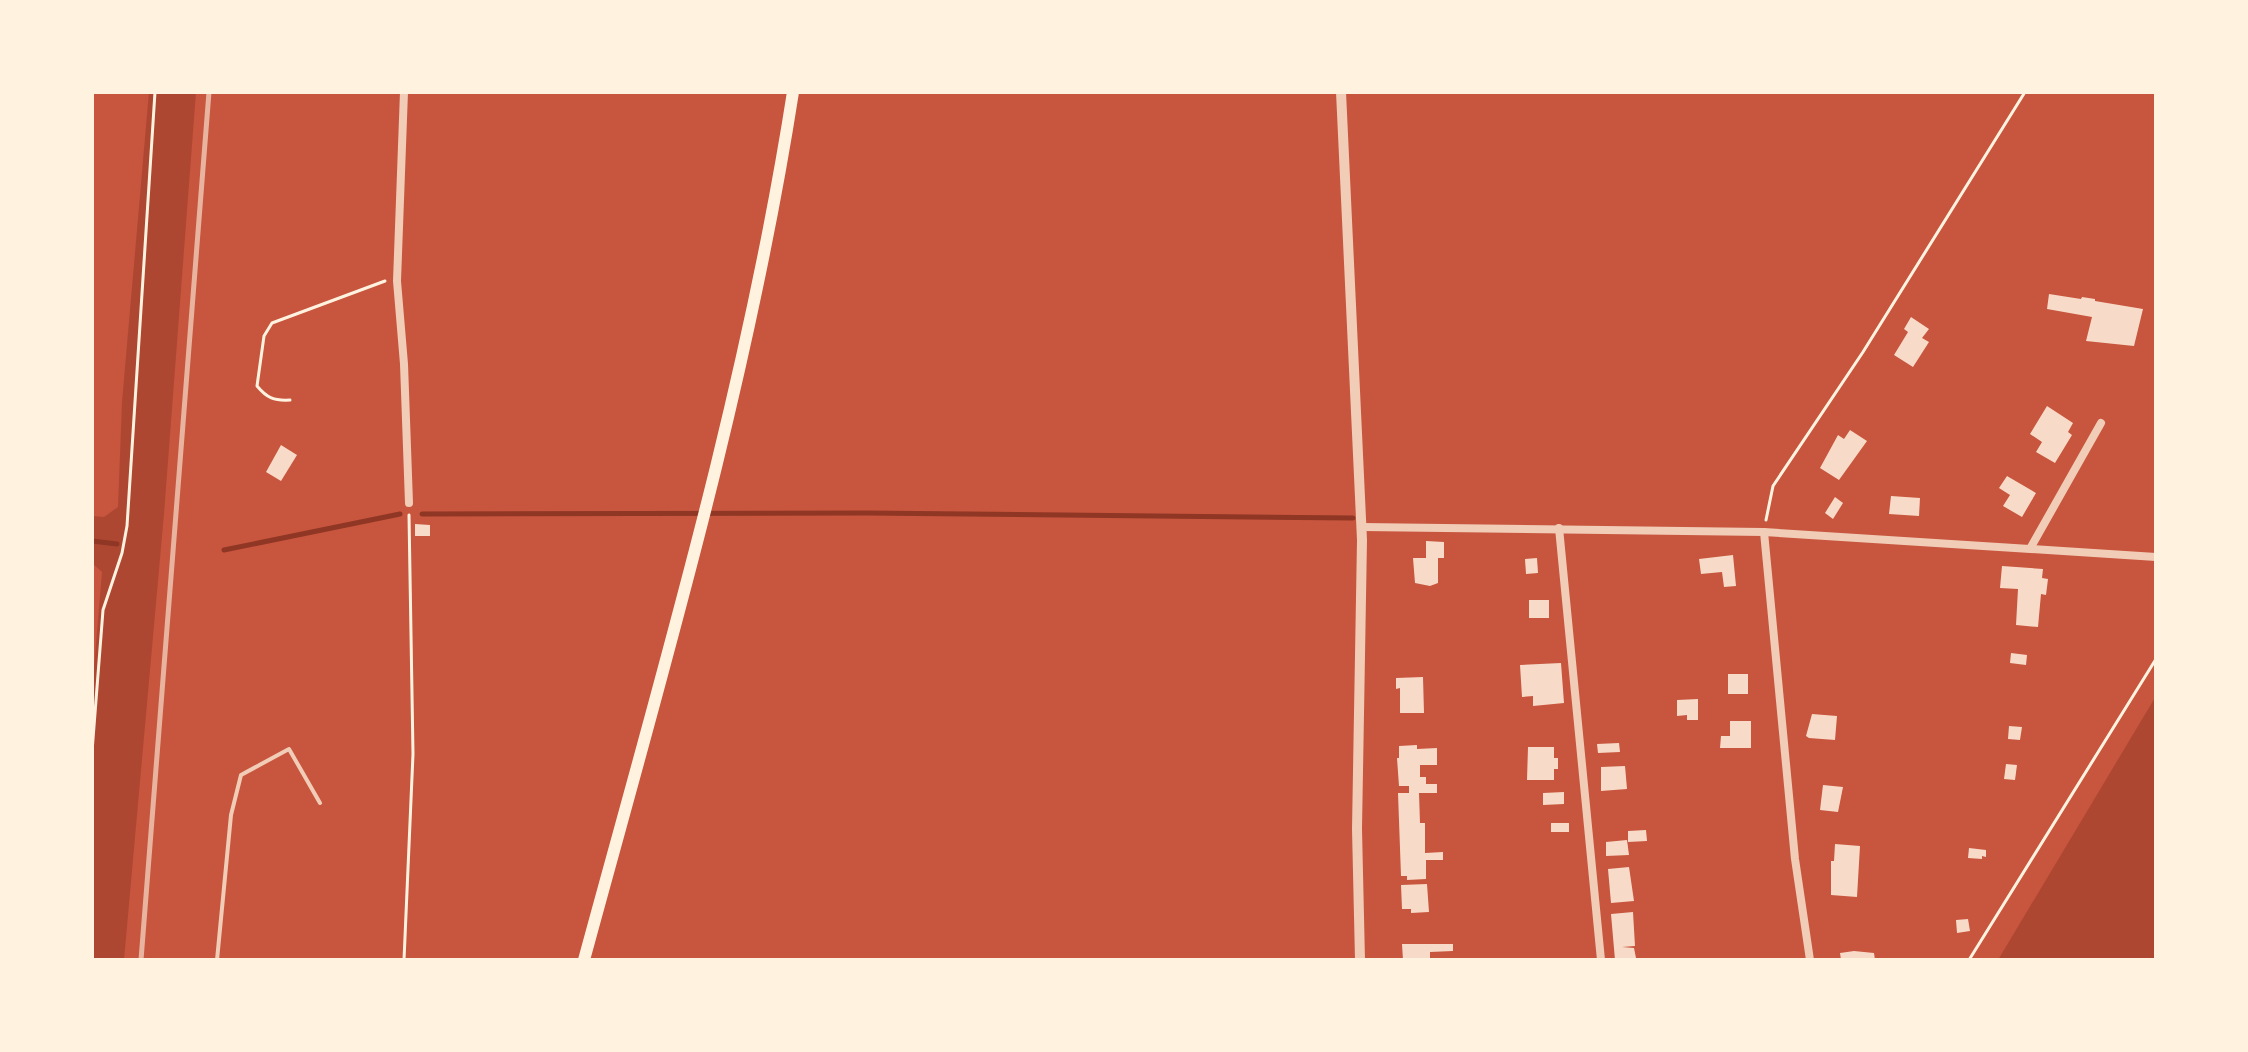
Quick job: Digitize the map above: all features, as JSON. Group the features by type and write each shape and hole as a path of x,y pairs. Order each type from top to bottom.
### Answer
{"main road":[{"path":"584,960 709,500 766,254 793,92"}],"street":[{"path":"404,92 397,281 404,364 409,503"},
{"path":"1341,92 1362,527 1357,829 1360,960"},
{"path":"2031,547 2101,423"},
{"path":"1362,527 1764,532 2156,557"},
{"path":"1559,528 1601,960"},
{"path":"1764,532 1795,859 1810,960"}],"lane":[{"path":"217,960 231,815 241,775 289,749 320,803"}],"path":[{"path":"92,752 103,610 122,553 127,526 155,92"},
{"path":"1764,532 1773,486 1863,352 2025,92"},
{"path":"290,400 267,398 257,386 264,336 272,323 382,282 397,281"},
{"path":"404,960 413,754 409,503"},
{"path":"1969,960 2156,659"}],"shaded area":[{"path":"149,92 196,92 164,514 124,960 92,960 92,692 102,572 92,563 92,516 104,517 118,507 122,402"},
{"path":"2156,696 2156,960 1998,960"}],"building":[{"path":"2049,294 2143,309 2134,346 2086,341 2092,317 2047,309"},
{"path":"1911,317 1929,329 1922,338 1929,342 1913,367 1894,355 1908,332 1904,329"},
{"path":"2047,406 2073,423 2068,432 2072,435 2055,463 2036,452 2042,442 2030,434"},
{"path":"1850,430 1867,441 1839,480 1820,468 1838,435 1844,439"},
{"path":"281,445 297,455 281,481 266,472"},
{"path":"2007,476 2036,493 2022,517 2003,506 2010,495 1999,488"},
{"path":"1891,496 1920,498 1919,516 1889,514"},
{"path":"1835,497 1843,503 1833,519 1825,513"},
{"path":"415,524 430,525 430,536 415,536"},
{"path":"1426,541 1444,542 1444,558 1438,558 1438,583 1430,586 1415,583 1413,558 1426,558"},
{"path":"1733,555 1736,586 1724,587 1722,572 1701,574 1699,559"},
{"path":"1537,558 1538,573 1526,574 1525,559"},
{"path":"2002,566 2043,569 2042,578 2048,579 2046,595 2041,594 2038,627 2016,625 2018,589 2000,588"},
{"path":"1529,600 1549,600 1549,618 1529,618"},
{"path":"2011,653 2027,655 2026,665 2010,663"},
{"path":"1561,663 1564,703 1533,706 1533,696 1522,697 1520,665"},
{"path":"1728,674 1748,674 1748,694 1728,694"},
{"path":"1423,677 1424,713 1400,713 1400,688 1396,689 1396,678"},
{"path":"1698,699 1698,720 1687,720 1687,715 1677,716 1677,700"},
{"path":"1812,714 1837,716 1835,740 1806,736"},
{"path":"1730,721 1751,721 1751,748 1720,748 1721,736 1730,736"},
{"path":"2009,726 2022,727 2020,740 2008,739"},
{"path":"1619,743 1620,752 1598,753 1597,744"},
{"path":"1417,745 1417,749 1437,748 1437,765 1420,765 1420,777 1426,777 1426,784 1437,784 1437,793 1419,793 1420,823 1425,823 1425,853 1443,852 1443,860 1426,860 1426,879 1407,880 1407,876 1401,876 1398,793 1409,793 1409,786 1399,786 1397,758 1399,746"},
{"path":"1528,747 1554,747 1558,769 1554,769 1554,780 1527,780"},
{"path":"2006,764 2017,765 2015,780 2004,779"},
{"path":"1625,766 1627,789 1601,791 1601,767"},
{"path":"1823,785 1843,787 1838,812 1820,810"},
{"path":"1564,792 1564,804 1543,805 1543,793"},
{"path":"1551,823 1569,823 1569,832 1551,832"},
{"path":"1646,830 1647,841 1628,842 1628,831"},
{"path":"1627,840 1629,855 1606,856 1606,842"},
{"path":"1835,844 1860,846 1857,897 1831,895 1831,861 1834,861"},
{"path":"1969,848 1986,850 1986,857 1968,858"},
{"path":"1629,867 1634,901 1611,903 1608,869"},
{"path":"1427,884 1429,912 1411,913 1411,909 1402,909 1401,885"},
{"path":"1633,912 1635,946 1622,947 1634,948 1636,958 1615,960 1611,914"},
{"path":"1968,919 1970,931 1957,933 1956,920"},
{"path":"1402,944 1453,944 1453,951 1430,952 1430,960 1403,960"},
{"path":"1840,953 1874,953 1875,960 1841,960"}],"waterway":[{"path":"422,514 866,513 1353,518"},
{"path":"224,550 400,514"},
{"path":"92,541 117,544"}],"railway":[{"path":"141,960 209,92"}]}
